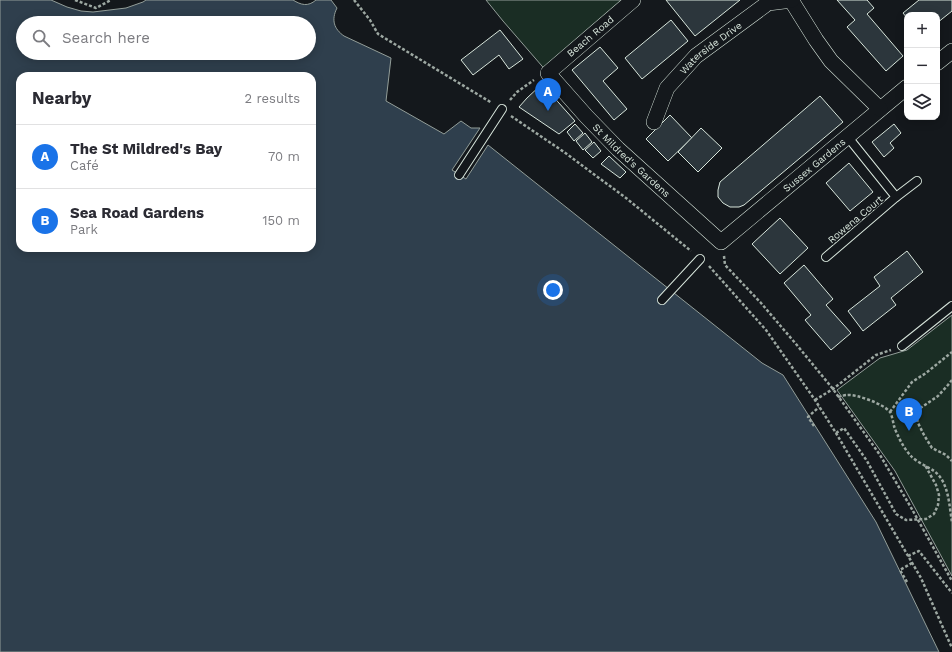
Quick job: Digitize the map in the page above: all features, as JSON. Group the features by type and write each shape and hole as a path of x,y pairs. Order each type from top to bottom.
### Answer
{"street":[{"name":"Beach Road","path":"548,73 633,0"},
{"name":"Waterside Drive","path":"654,122 667,88 696,56 768,3 791,0 831,61 880,109"},
{"path":"940,61 952,51"},
{"name":"St Mildred's Gardens","path":"548,73 618,149 721,242"},
{"name":"Sussex Gardens","path":"721,242 904,89"}],"lane":[{"path":"459,174 502,109"},
{"name":"Rowena Court","path":"847,136 896,197"},
{"name":"Rowena Court","path":"826,257 917,181"},
{"path":"662,300 700,259"},
{"path":"902,346 952,306"}],"path":[{"path":"75,0 96,8 111,0"},
{"path":"354,0 370,20 378,34 502,109 564,152 626,198 710,267 766,330 836,432 921,578 952,648"},
{"path":"502,109 517,92 532,81 548,73"},
{"path":"721,242 725,265 761,303 833,389 880,455 952,581"},
{"path":"815,400 833,389 876,355 902,346"},
{"path":"890,412 912,382 952,352"},
{"path":"952,380 938,396 919,409 916,415 918,423 932,448 946,455 952,461"},
{"path":"838,397 848,394 861,397 875,402 890,412 896,431 903,445 911,456 936,473 943,482 947,494 952,522"},
{"path":"814,426 808,417 819,407"},
{"path":"836,432 844,428 870,467 896,514 906,520 926,519 934,514 938,504 939,495 936,485 925,465"},
{"path":"908,556 919,551 952,593"},
{"path":"907,582 900,570 912,563"}],"green space":[{"path":"486,0 633,0 548,73"},
{"path":"952,315 952,576 895,471 837,390 880,358 907,350"}],"water":[{"path":"0,0 51,0 81,11 93,12 126,8 146,0 293,0 299,3 310,4 316,0 331,0 337,8 334,16 334,24 344,36 391,58 386,101 444,134 461,121 471,128 480,128 452,170 466,179 488,145 762,363 783,375 876,522 939,652 0,652"}],"building":[{"path":"666,0 740,0 695,36"},
{"path":"837,0 867,0 874,8 867,14 903,56 886,71 847,27 855,20"},
{"path":"919,0 952,0 952,11 940,21 940,12 904,12"},
{"path":"671,20 688,41 642,79 625,58"},
{"path":"500,30 523,59 509,69 499,55 473,75 461,60"},
{"path":"600,47 618,68 603,81 627,109 614,120 572,70"},
{"path":"542,84 575,121 559,134 519,107"},
{"path":"820,96 843,122 744,205 739,207 730,207 723,203 718,197 720,182"},
{"path":"670,115 692,138 668,161 646,139"},
{"path":"575,124 583,133 574,141 567,132"},
{"path":"894,124 901,133 890,143 894,148 884,157 872,142"},
{"path":"701,128 722,148 698,172 678,152"},
{"path":"585,133 592,142 583,150 576,141"},
{"path":"594,142 601,151 593,158 585,150"},
{"path":"609,156 626,172 620,178 601,164"},
{"path":"849,163 873,192 850,211 826,183"},
{"path":"780,218 808,248 780,274 752,244"},
{"path":"907,251 923,272 891,298 896,305 863,331 848,311 880,286 874,277"},
{"path":"804,265 833,299 826,305 851,333 831,350 805,320 811,315 784,283"}],"place":[{"name":"The St Mildred's Bay","path":"548,111"},
{"name":"Sea Road Gardens","path":"909,431"}]}
